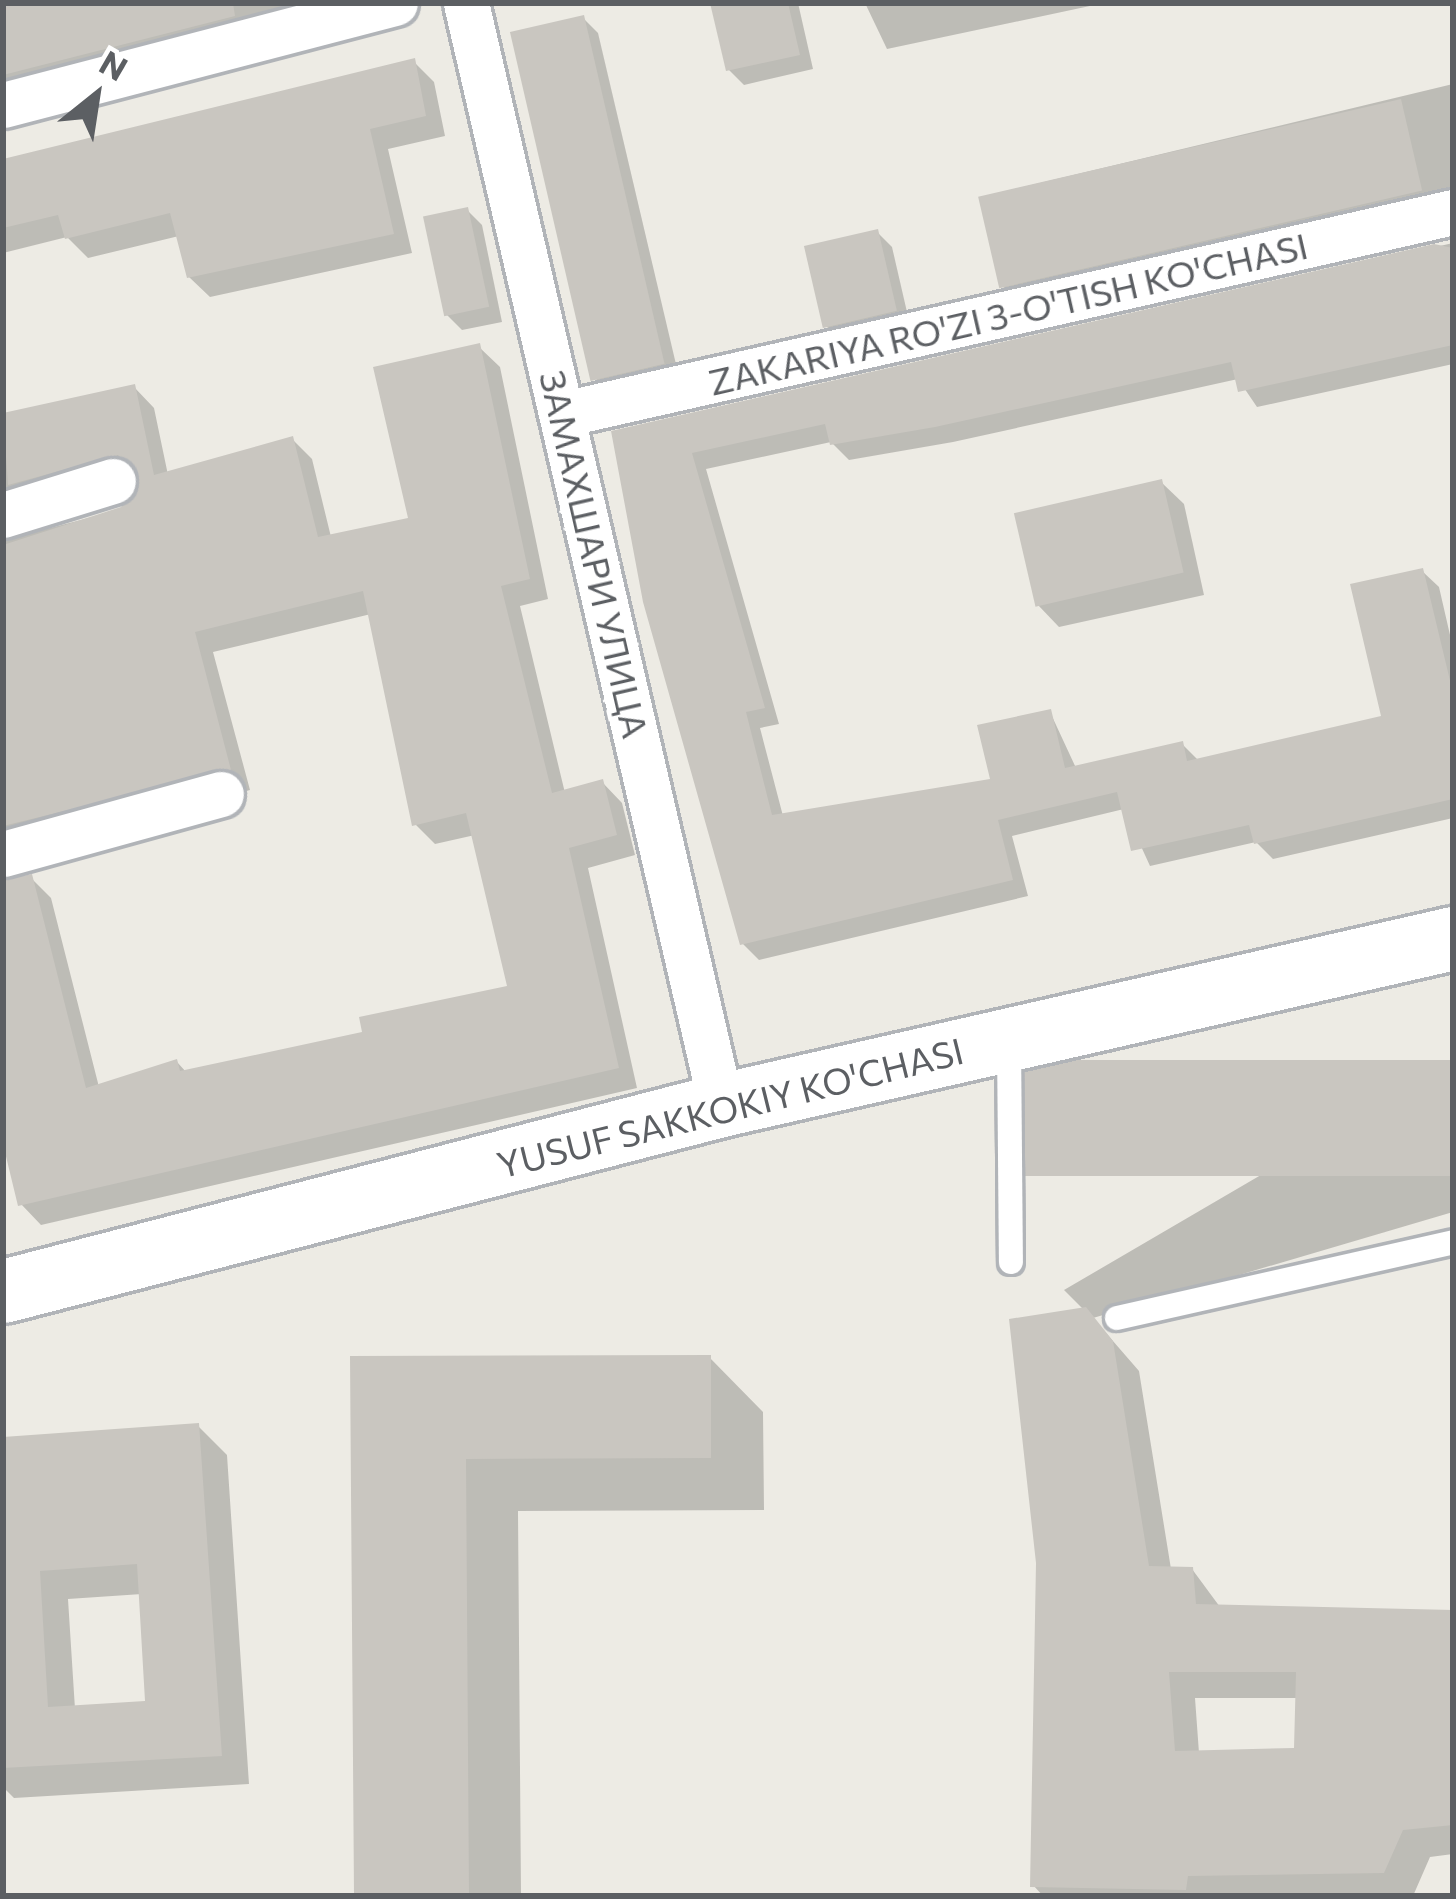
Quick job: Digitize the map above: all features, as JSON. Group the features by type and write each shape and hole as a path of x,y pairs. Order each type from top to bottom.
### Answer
{"main road":[{"name":"YUSUF SAKKOKIY KO'CHASI","path":"5,1281 721,1105 1453,938"}],"street":[{"path":"3,105 394,3"},
{"name":"ЗАМАХШАРИ УЛИЦА","path":"466,3 721,1105"},
{"name":"ZAKARIYA RO'ZI 3-O'TISH KO'CHASI","path":"563,414 1453,212"},
{"path":"3,515 113,481"},
{"path":"3,854 220,794"}],"lane":[{"path":"1009,1040 1011,1262"},
{"path":"1118,1318 1453,1242"}],"building":[{"path":"3,3 233,3 235,16 3,75"},
{"path":"710,3 788,3 800,55 726,71"},
{"path":"584,15 665,364 590,381 510,32"},
{"path":"415,58 426,116 370,129 394,234 187,278 170,213 65,239 58,215 3,228 3,159"},
{"path":"1401,99 1422,191 999,288 978,197"},
{"path":"468,207 489,307 444,316 423,217"},
{"path":"878,229 897,311 823,328 804,246"},
{"path":"1434,244 1453,248 1453,345 1238,392 1231,362 935,427 830,445 825,424 692,453 765,708 746,712 772,815 990,779 977,725 1051,709 1065,768 1183,741 1187,761 1381,716 1350,584 1423,568 1453,693 1453,799 1254,844 1249,825 1131,851 1117,792 998,820 1013,880 740,945 643,602 611,431"},
{"path":"480,343 530,579 501,586 552,793 603,779 617,835 569,848 619,1068 18,1206 3,1144 3,880 32,874 86,1088 177,1059 180,1071 362,1032 359,1017 507,986 466,813 412,826 363,591 195,632 231,770 3,826 3,545 121,507 139,486 118,455 8,485 3,413 135,384 154,475 293,436 318,537 408,518 373,367"},
{"path":"1162,479 1184,573 1035,607 1014,513"},
{"path":"1011,1060 1453,1060 1453,1176 1011,1176"},
{"path":"1086,1307 1113,1341 1149,1566 1193,1567 1196,1604 1453,1610 1453,1825 1403,1830 1384,1873 1188,1876 1186,1890 1030,1887 1036,1563 1009,1319","holes":["1169,1672 1296,1672 1294,1748 1175,1751"]},
{"path":"711,1355 711,1458 466,1459 469,1896 354,1896 350,1356"},
{"path":"199,1423 222,1756 3,1768 3,1437","holes":["137,1564 145,1701 48,1707 40,1571"]}]}
